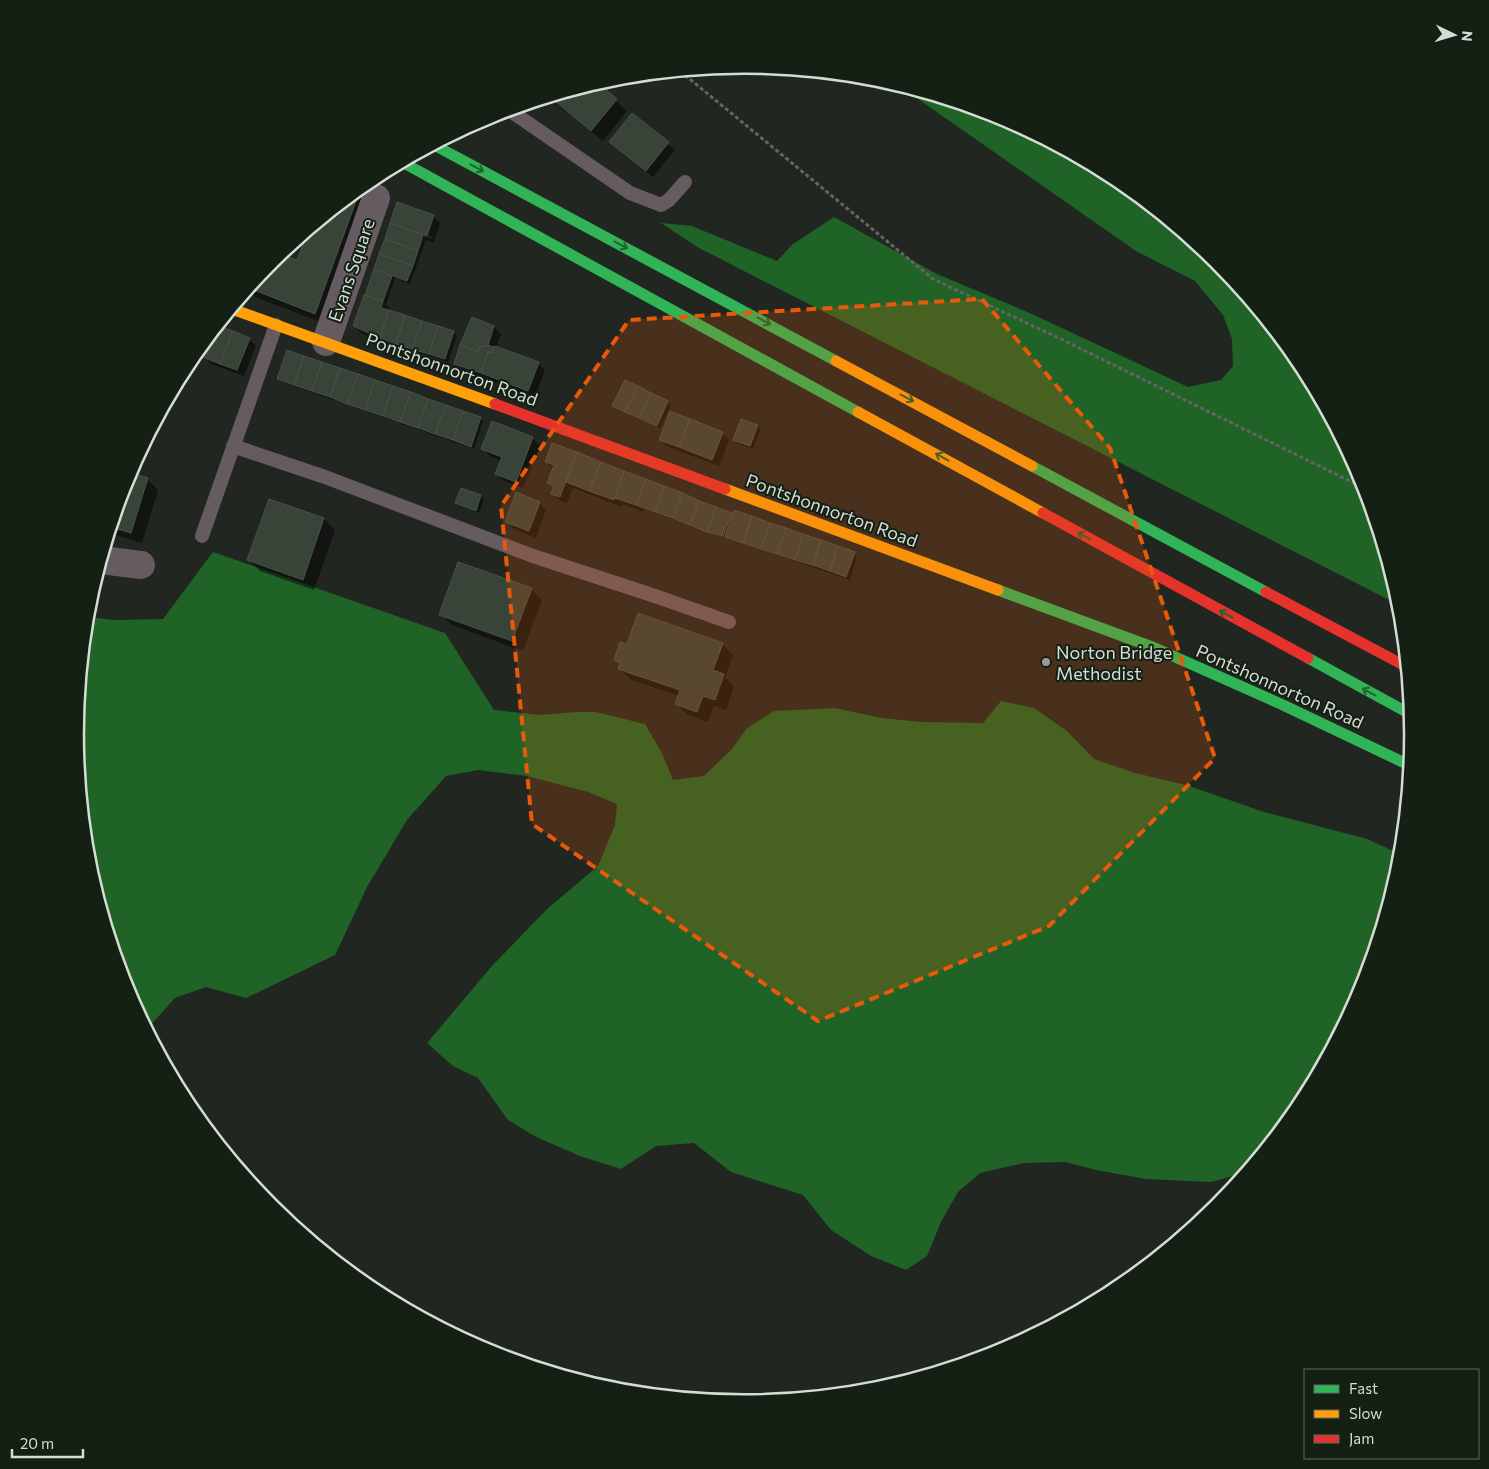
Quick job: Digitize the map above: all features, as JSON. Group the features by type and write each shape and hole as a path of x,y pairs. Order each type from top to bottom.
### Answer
{"main road":[{"path":"440,148 1401,664"},
{"path":"408,165 1404,711"},
{"name":"Pontshonnorton Road","path":"238,311 1155,648 1283,705 1404,763"}],"street":[{"name":"Evans Square","path":"326,342 376,198"},
{"path":"107,561 141,565"}],"lane":[{"path":"516,115 630,193 661,204 669,200 685,182"},
{"path":"202,536 276,325"},
{"path":"233,446 333,480 532,556 729,622"}],"path":[{"path":"687,76 933,279 1063,340 1356,484"}],"highlighted area":[{"path":"982,299 1110,448 1215,758 1049,926 818,1021 532,824 501,506 629,320"}],"green space":[{"path":"913,95 997,124 1075,162 1147,210 1212,267 1269,332 1317,404 1355,482 1383,563 1392,601 699,248 661,223 692,226 777,261 793,244 834,217 937,274 1032,314 1188,387 1221,380 1233,366 1232,339 1223,315 1195,281 1136,251"},
{"path":"213,552 445,633 494,710 540,715 596,712 645,724 662,753 673,780 704,776 732,749 747,728 774,711 835,708 881,718 922,722 983,723 1001,701 1034,708 1067,731 1094,759 1135,773 1186,785 1264,812 1367,839 1395,852 1393,863 1383,906 1370,947 1337,1027 1317,1065 1294,1102 1269,1137 1237,1175 1211,1182 1146,1179 1065,1162 1024,1163 980,1173 958,1192 941,1222 927,1256 906,1270 871,1256 831,1230 803,1195 731,1172 694,1143 656,1146 621,1169 580,1156 536,1137 508,1120 478,1078 453,1066 427,1043 492,966 547,909 598,866 615,825 617,804 588,792 527,776 478,770 446,776 407,820 367,887 335,955 246,998 206,987 175,998 151,1025 119,947 106,906 96,863 89,821 85,778 85,691 94,618 115,620 163,619"}],"building":[{"path":"605,89 617,99 591,131 555,102"},
{"path":"632,113 669,142 646,171 609,142"},
{"path":"357,200 315,314 256,291 288,257 297,260 304,243"},
{"path":"397,202 434,215 427,236 390,223"},
{"path":"390,223 423,235 418,251 385,239"},
{"path":"385,239 418,251 413,266 379,254"},
{"path":"379,254 413,266 407,281 374,269"},
{"path":"374,269 392,276 383,301 365,295"},
{"path":"364,295 383,301 381,308 389,310 380,338 353,326"},
{"path":"389,310 405,315 396,344 380,338"},
{"path":"405,315 422,321 412,349 396,344"},
{"path":"472,317 494,326 488,345 479,347 478,352 460,345"},
{"path":"422,321 438,326 429,354 412,349"},
{"path":"438,326 454,331 445,359 429,354"},
{"path":"224,328 233,331 220,364 202,357"},
{"path":"233,331 250,338 237,370 220,364"},
{"path":"460,345 478,352 479,347 488,345 494,347 492,353 488,352 481,373 454,364"},
{"path":"495,346 539,362 528,391 481,373 488,352 492,353"},
{"path":"287,350 304,356 294,385 277,379"},
{"path":"304,356 322,362 312,391 294,385"},
{"path":"322,362 340,368 330,397 312,391"},
{"path":"340,368 358,374 347,404 330,397"},
{"path":"358,374 375,380 365,410 347,404"},
{"path":"375,380 393,386 383,416 365,410"},
{"path":"625,380 638,386 625,412 612,406"},
{"path":"393,386 411,392 400,422 383,416"},
{"path":"638,386 651,393 639,418 625,412"},
{"path":"411,392 428,399 418,428 400,422"},
{"path":"651,393 668,401 657,426 639,418"},
{"path":"428,399 446,405 435,434 418,428"},
{"path":"446,405 463,411 453,440 435,434"},
{"path":"463,411 481,417 471,447 453,440"},
{"path":"670,411 690,419 679,447 659,440"},
{"path":"690,419 723,432 712,460 679,447"},
{"path":"741,419 758,425 750,446 733,440"},
{"path":"492,421 533,437 516,482 495,474 502,457 481,449"},
{"path":"552,443 577,452 560,497 551,494 554,486 547,483 554,465 545,462"},
{"path":"577,452 601,462 589,491 566,482"},
{"path":"601,462 624,471 614,500 589,491"},
{"path":"624,471 646,479 636,505 615,498"},
{"path":"137,475 148,478 131,533 117,529"},
{"path":"646,479 664,486 655,512 636,505"},
{"path":"664,486 683,493 673,518 655,512"},
{"path":"461,488 481,495 476,511 455,503"},
{"path":"516,492 540,502 529,531 505,522"},
{"path":"683,493 699,501 690,525 673,518"},
{"path":"269,499 324,518 303,580 247,560"},
{"path":"699,501 716,507 707,532 690,525"},
{"path":"716,507 732,513 723,536 707,532"},
{"path":"734,510 752,516 743,543 725,537"},
{"path":"752,516 770,523 761,549 743,543"},
{"path":"770,523 786,528 777,554 761,549"},
{"path":"786,528 803,534 795,560 777,554"},
{"path":"803,534 821,540 813,565 795,560"},
{"path":"821,540 838,546 830,571 813,565"},
{"path":"838,546 855,552 846,577 830,571"},
{"path":"458,562 532,588 512,641 439,615"},
{"path":"638,613 723,643 713,670 724,674 715,700 703,696 697,712 675,704 680,690 618,669 620,663 614,660 620,642 627,644"}],"traffic: fast":[{"path":"440,148 836,361"},
{"path":"408,165 858,412"},
{"path":"1032,466 1266,592"},
{"path":"998,590 1155,648 1283,705 1404,763"},
{"path":"1308,658 1404,711"}],"traffic: slow":[{"path":"238,311 495,404"},
{"path":"836,361 1032,466"},
{"path":"858,412 1043,513"},
{"path":"725,489 998,590"}],"traffic: jam":[{"path":"495,404 725,489"},
{"path":"1043,513 1308,658"},
{"path":"1266,592 1401,664"}],"place":[{"name":"Norton Bridge Methodist","path":"1046,662"}]}
